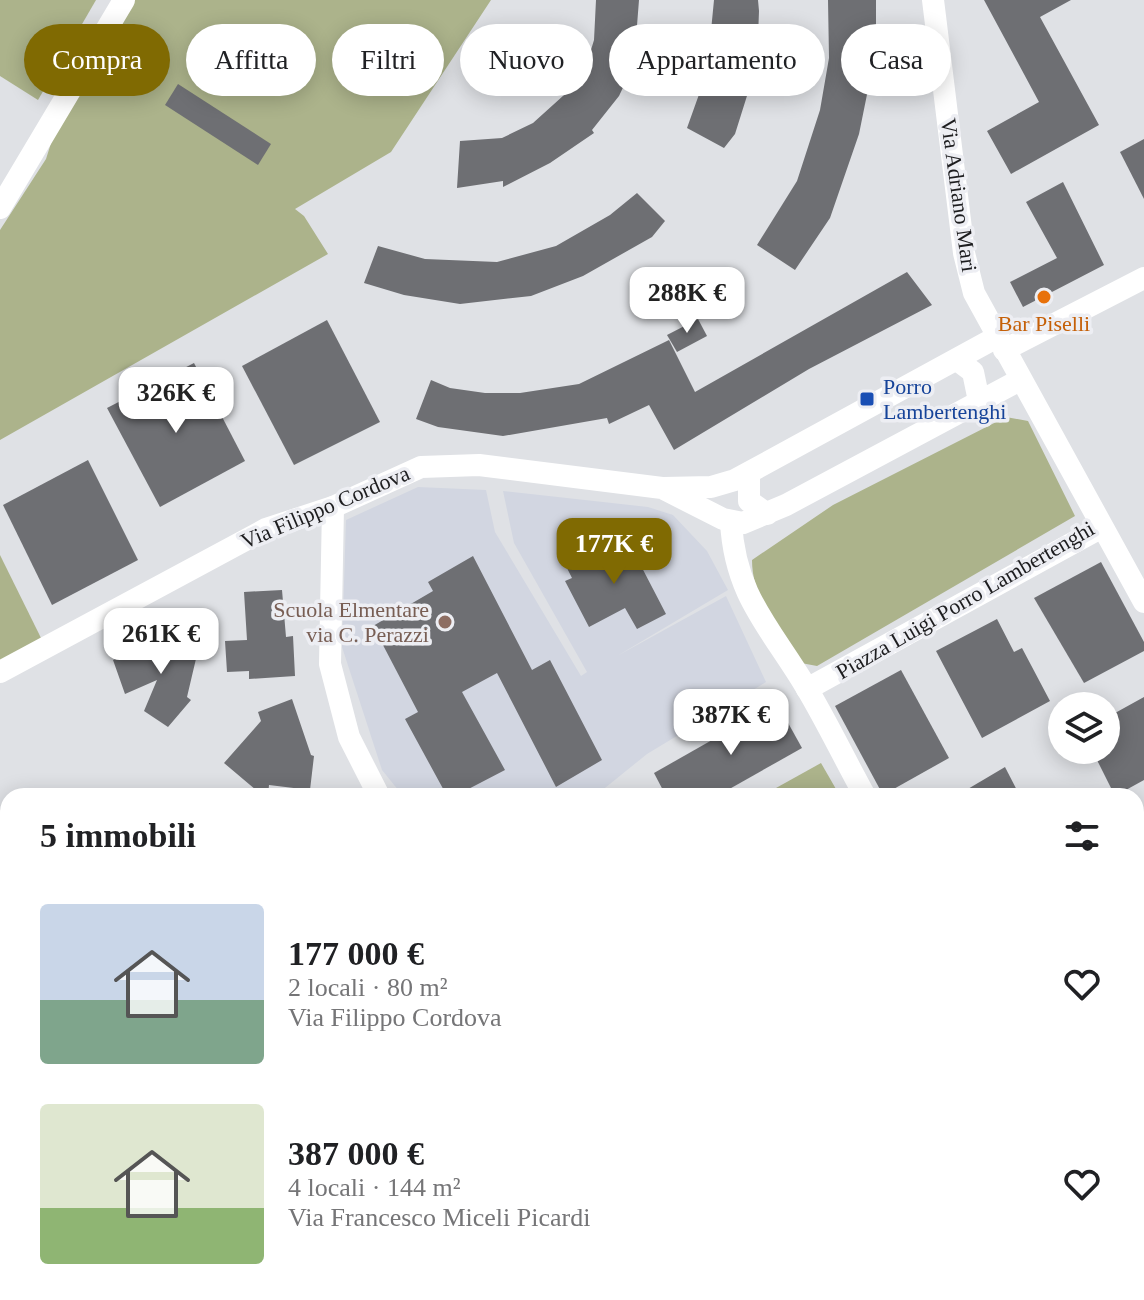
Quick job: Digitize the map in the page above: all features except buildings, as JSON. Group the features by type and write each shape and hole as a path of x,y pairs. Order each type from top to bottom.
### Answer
{"street":[{"path":"0,208 124,0"},
{"name":"Via Adriano Mari","path":"933,0 966,267 974,293 1001,344"},
{"path":"662,488 718,486 749,473 957,360 1001,344 1144,278"},
{"name":"Piazza Luigi Porro Lambertenghi","path":"807,689 1102,527 1001,344"},
{"path":"957,360 973,372 979,401"},
{"path":"861,788 807,689 745,591 735,564 731,522 743,523 767,514 1020,380"},
{"name":"Via Filippo Cordova","path":"0,672 266,529 333,507 414,469 435,464 479,465 662,488 731,522"},
{"path":"749,473 749,501 767,514"},
{"path":"333,507 330,664 349,737 375,788"},
{"path":"1102,527 1144,602"}],"shaded area":[{"name":"Scuola Elmentare via C. Perazzi","path":"418,487 486,490 495,532 581,676 587,672 514,543 503,491 648,507 673,515 707,551 728,590 617,656 726,596 766,682 647,754 605,788 397,788 382,770 342,647 346,520"}],"green space":[{"path":"0,0 96,0 82,24 24,24 24,91 0,76"},
{"path":"134,0 491,0 475,24 460,24 460,47 444,71 444,24 332,24 332,96 428,96 391,152 295,209 304,216 328,254 0,440 0,230 46,159 52,140 78,96 170,96 170,24 120,24"},
{"path":"1006,417 1028,421 1075,516 817,666 801,663 762,602 752,560 833,505"},
{"path":"0,555 42,640 0,669"},
{"path":"821,763 835,788 776,788"}],"place":[{"name":"Bar Piselli","path":"1044,297"},
{"name":"Porro Lambertenghi","path":"867,399"},
{"name":"Scuola Elmentare via C. Perazzi","path":"445,622"}]}
